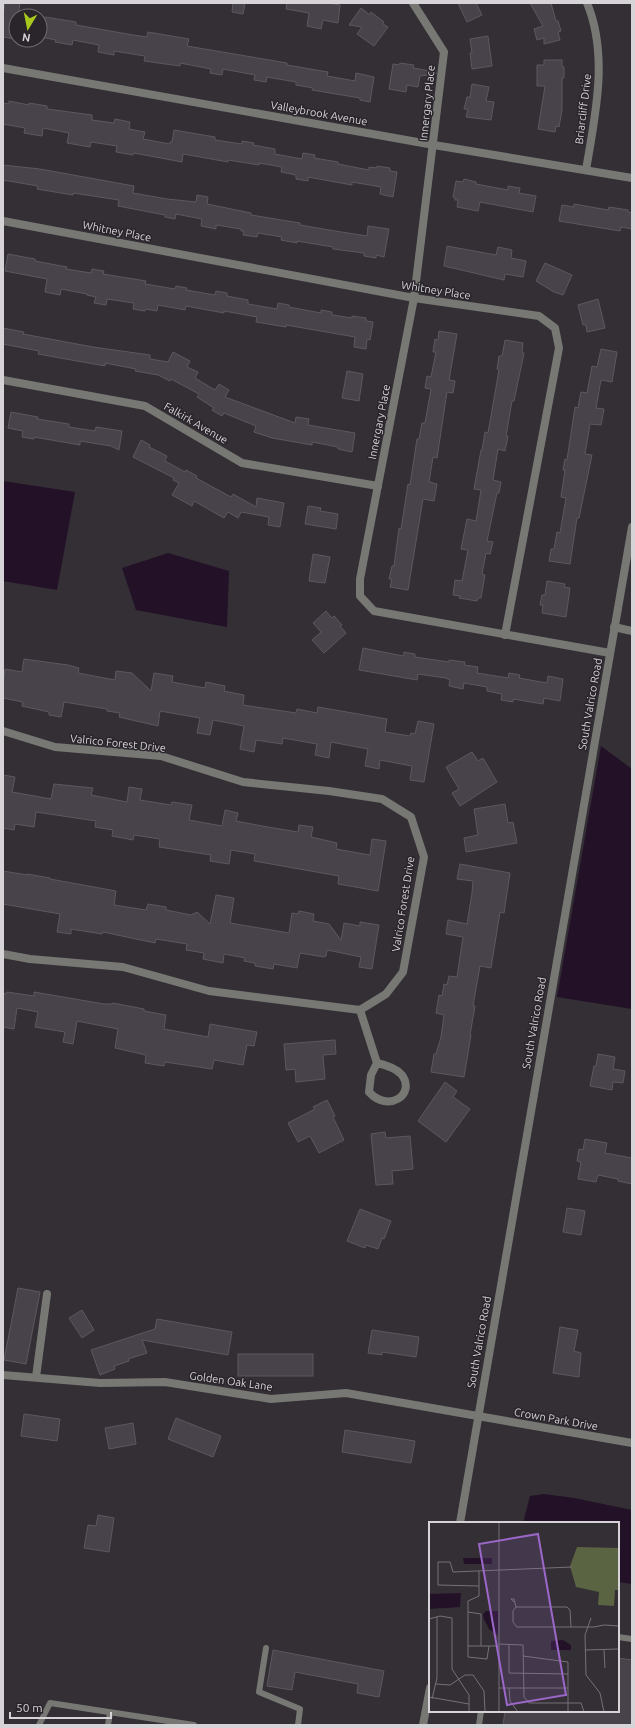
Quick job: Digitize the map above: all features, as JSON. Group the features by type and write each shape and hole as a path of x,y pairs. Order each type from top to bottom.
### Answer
{"street":[{"name":"Innergary Place","path":"413,3 444,52 434,145 414,298 360,579 360,596 374,611 610,653"},
{"name":"Briarcliff Drive","path":"586,170 597,99 599,66 596,34 587,3"},
{"name":"Valleybrook Avenue","path":"3,68 434,145 632,178"},
{"name":"Whitney Place","path":"3,221 414,298 539,316 555,328 559,348 505,635"},
{"name":"Falkirk Avenue","path":"3,380 145,406 242,463 378,486"},
{"name":"South Valrico Road","path":"460,1522 477,1417 632,527"},
{"path":"614,627 632,631"},
{"name":"Valrico Forest Drive","path":"3,731 55,747 160,756 243,782 329,791 382,799 411,817 424,857 403,972 386,994 360,1010"},
{"path":"3,954 30,959 123,967 209,991 360,1010 377,1062 371,1076 369,1092 374,1097 383,1101 391,1102 398,1100 405,1089 402,1075 391,1067 377,1062"},
{"path":"36,1377 46,1294"},
{"name":"Golden Oak Lane","path":"3,1375 100,1383 165,1382 271,1398 346,1393 477,1417"},
{"name":"Crown Park Drive","path":"477,1417 632,1443"},
{"path":"423,1725 429,1693"}],"lane":[{"path":"619,1637 632,1639"},
{"path":"266,1648 259,1692 300,1709 298,1725"},
{"path":"39,1725 50,1703 194,1725"},
{"path":"479,1725 481,1712"},
{"path":"108,1725 110,1713"}],"shaded area":[{"path":"3,481 75,492 57,590 3,581"},
{"path":"168,553 229,571 227,627 136,610 122,568"},
{"path":"601,746 632,769 632,1009 557,997"},
{"path":"544,1494 574,1498 632,1510 632,1584 619,1582 619,1522 523,1522 530,1496"}],"building":[{"path":"5,3 20,3 19,8 8,8 8,38 3,37 3,15"},
{"path":"233,3 245,3 243,14 232,12"},
{"path":"287,3 327,3 340,5 338,23 323,20 321,29 307,26 309,13 286,9"},
{"path":"458,3 476,3 482,15 467,22"},
{"path":"530,3 551,3 556,21 558,21 561,31 558,32 560,40 544,44 544,38 537,40 534,29 543,26"},
{"path":"361,8 370,15 371,12 388,27 374,46 357,34 362,27 349,25"},
{"path":"48,17 76,22 76,25 133,35 147,37 148,32 189,39 187,46 287,63 287,65 328,72 327,76 355,81 356,73 374,77 370,102 360,100 360,98 312,90 313,88 296,85 296,82 267,77 266,82 254,80 255,75 223,69 222,75 210,73 211,69 180,63 180,66 144,61 145,56 114,51 114,55 98,52 99,45 73,40 72,45 55,42 56,40 48,38"},
{"path":"488,36 492,66 472,69 470,39"},
{"path":"544,60 562,60 562,67 564,67 564,78 562,78 562,110 559,127 556,126 555,132 538,129 545,86 537,86 537,65 544,65"},
{"path":"400,63 414,65 413,68 436,72 436,74 420,76 418,87 407,85 406,92 389,89 393,64 399,65"},
{"path":"472,84 489,87 486,101 494,102 491,120 466,117 468,109 464,109 467,97 470,97"},
{"path":"9,101 29,105 29,103 47,106 47,109 92,115 92,120 114,123 115,119 130,122 129,129 145,132 143,139 170,144 170,142 172,142 174,130 215,137 215,140 242,144 242,141 254,143 253,145 275,149 275,154 302,159 303,153 315,155 314,158 338,162 338,164 369,170 369,167 377,168 377,166 390,168 390,171 397,172 393,197 380,194 381,187 352,182 352,185 308,177 308,181 296,179 296,175 281,172 282,167 259,163 259,165 228,160 228,162 183,154 182,162 134,153 133,155 116,152 117,146 91,142 90,147 67,143 69,133 43,128 42,136 24,133 25,128 3,124 3,103 9,104"},
{"path":"3,165 40,169 134,186 133,193 167,199 196,202 197,195 208,197 207,204 251,213 251,215 300,223 300,225 335,231 367,236 368,226 389,229 384,257 376,255 376,258 364,256 364,253 333,249 333,247 297,241 297,243 281,240 282,237 258,233 257,237 243,235 244,231 241,231 241,229 216,225 216,229 201,226 202,219 176,214 175,219 165,217 165,215 118,206 119,200 37,189 38,186 3,180"},
{"path":"464,179 476,182 476,184 508,190 508,186 520,188 519,193 536,196 533,212 480,202 478,211 457,207 458,200 455,200 453,197 456,181 463,182"},
{"path":"574,204 608,210 609,207 628,210 628,212 632,213 632,229 621,227 620,231 559,221 562,205 574,207"},
{"path":"447,246 496,255 498,247 512,250 511,258 526,261 523,277 505,274 504,280 444,266"},
{"path":"8,254 67,267 66,269 91,273 92,269 104,271 103,274 146,281 145,284 175,289 176,286 187,288 186,290 215,295 216,291 227,293 227,296 248,300 248,304 277,309 278,303 289,305 289,307 321,313 321,310 332,312 332,315 352,318 352,316 366,318 366,321 373,322 370,340 367,339 366,349 354,347 355,337 286,325 286,327 256,322 257,317 224,311 224,313 186,306 185,310 158,305 157,311 146,309 145,311 133,309 134,303 107,299 106,305 94,303 96,297 61,289 60,295 45,292 47,279 5,271"},
{"path":"545,263 572,275 563,295 554,292 536,281"},
{"path":"598,299 605,328 587,332 586,325 583,325 578,305"},
{"path":"3,328 24,332 23,334 93,347 150,355 150,359 168,362 173,352 190,361 187,367 198,372 195,378 215,390 219,384 229,390 225,397 295,423 296,417 309,419 308,425 355,433 352,452 338,449 338,447 312,442 312,445 272,438 254,432 256,426 224,413 222,416 212,410 214,408 197,397 199,394 171,379 170,381 158,375 105,363 105,366 38,354 39,351 3,344"},
{"path":"439,331 457,334 449,380 455,381 453,393 447,392 437,458 433,457 429,482 437,484 434,501 423,499 408,590 390,587 392,579 389,579 392,566 394,566 399,528 401,529 408,484 410,485 417,439 419,439 422,423 425,423 431,389 425,388 427,376 431,377 436,352 433,352 435,339 438,340"},
{"path":"505,340 523,343 522,352 524,353 514,401 512,401 505,451 498,449 493,480 501,482 499,493 497,493 487,541 493,542 490,554 486,553 482,574 485,575 481,598 478,598 477,601 459,598 460,596 453,595 455,580 462,581 468,550 461,549 467,519 476,521 481,490 474,489 485,432 488,433 499,370 497,369 499,356 502,356"},
{"path":"601,349 617,352 612,382 601,380 596,408 604,409 601,425 590,424 585,454 592,455 579,518 577,518 570,564 549,561 551,549 554,549 557,532 560,533 566,498 561,497 565,470 563,470 565,459 567,460 575,407 578,408 581,392 587,393 592,366 597,367"},
{"path":"347,371 363,374 359,401 342,398"},
{"path":"11,412 38,417 37,419 69,424 69,427 95,431 96,427 122,431 119,450 111,446 80,441 80,445 34,437 34,439 22,437 23,431 8,428"},
{"path":"141,440 150,445 149,447 167,456 165,461 185,472 186,470 197,476 196,478 231,497 233,494 256,507 257,498 284,503 280,527 268,525 269,517 241,512 238,518 228,512 224,518 194,501 192,506 172,495 179,483 173,480 174,478 133,457"},
{"path":"308,506 321,508 320,511 338,514 336,529 305,524"},
{"path":"313,554 330,557 325,583 309,581"},
{"path":"547,581 565,584 564,587 570,588 566,617 542,613 543,605 540,605 542,595 545,595"},
{"path":"326,611 332,618 334,616 342,625 340,626 346,633 324,653 312,640 321,632 313,623"},
{"path":"363,648 403,656 404,652 415,654 415,657 449,662 449,660 465,662 464,665 478,667 477,673 508,678 509,673 520,675 519,678 547,683 548,676 563,679 560,701 544,698 543,704 513,699 513,702 501,700 502,694 487,691 487,687 464,683 463,689 449,686 450,680 446,678 418,674 417,680 359,670"},
{"path":"24,659 68,665 79,668 78,673 115,680 116,671 132,673 151,691 154,673 173,676 172,682 205,688 206,682 225,686 224,691 244,695 243,705 296,713 297,709 317,713 318,707 387,719 385,732 410,736 411,733 415,734 418,721 434,724 424,782 410,780 412,766 380,760 379,769 365,766 368,749 331,742 329,758 315,755 317,744 283,738 282,744 256,740 254,752 240,749 244,726 213,720 210,735 197,733 200,718 160,711 158,726 119,717 120,713 107,711 107,709 64,702 61,717 49,715 49,712 22,706 23,702 3,698 5,669 22,672"},
{"path":"472,752 478,761 483,758 497,782 460,806 452,793 459,789 446,767"},
{"path":"3,775 15,777 12,792 51,799 54,784 93,788 91,795 127,802 129,787 142,789 140,800 171,805 172,802 192,805 189,820 222,826 225,810 238,813 236,821 298,832 299,825 313,827 311,837 337,843 336,849 370,855 372,839 386,841 378,891 338,884 339,876 254,861 255,854 231,850 229,864 210,861 211,855 159,847 160,839 134,835 133,840 112,836 113,830 95,827 96,821 36,812 34,827 15,824 14,830 3,828"},
{"path":"505,804 508,823 513,822 517,843 466,852 464,838 478,835 474,809"},
{"path":"460,864 510,873 504,913 500,912 491,968 480,966 473,1006 475,1006 464,1077 431,1072 434,1054 436,1054 441,1037 444,1015 436,1013 439,995 442,996 444,984 447,985 449,976 457,977 463,937 446,934 448,920 467,924 472,893 473,881 457,879"},
{"path":"3,871 50,878 116,891 114,905 146,910 148,904 166,907 166,910 191,915 197,912 210,924 216,895 234,898 230,923 289,933 292,913 298,914 299,911 314,914 313,921 329,924 341,940 344,923 360,926 360,922 379,925 372,969 359,967 361,957 327,950 326,956 324,957 300,953 297,968 274,964 273,969 255,966 255,963 244,961 245,958 224,954 223,963 203,959 204,953 186,950 187,944 156,939 155,943 103,932 102,934 71,929 71,934 57,932 60,914 3,904"},
{"path":"7,992 34,996 34,992 144,1009 144,1011 166,1015 164,1029 208,1037 210,1024 257,1032 254,1046 247,1045 243,1065 214,1060 212,1069 165,1062 164,1066 145,1063 146,1055 115,1048 118,1029 77,1021 73,1044 63,1042 65,1032 35,1027 38,1012 17,1008 14,1029 3,1027 3,993 6,994"},
{"path":"335,1040 336,1054 323,1055 325,1079 296,1082 295,1069 286,1070 284,1044"},
{"path":"598,1054 615,1057 613,1069 625,1071 623,1083 613,1082 612,1090 590,1086"},
{"path":"445,1082 457,1091 453,1097 470,1109 446,1142 418,1121"},
{"path":"327,1100 344,1140 319,1153 310,1136 298,1142 288,1123 315,1109 313,1107"},
{"path":"385,1132 386,1138 410,1136 413,1169 392,1171 393,1184 376,1185 371,1134"},
{"path":"585,1139 607,1143 605,1153 632,1158 632,1184 618,1181 618,1179 598,1175 596,1182 578,1179 581,1162 577,1161 579,1149 583,1150"},
{"path":"567,1208 585,1211 581,1235 563,1232"},
{"path":"360,1209 391,1221 384,1239 382,1238 378,1249 366,1245 365,1248 347,1241"},
{"path":"18,1288 40,1292 26,1364 4,1360"},
{"path":"82,1310 94,1330 82,1338 69,1318"},
{"path":"157,1319 232,1332 228,1355 142,1340 147,1353 128,1359 129,1361 114,1366 115,1369 100,1375 91,1350 155,1329"},
{"path":"560,1327 578,1330 574,1351 581,1353 579,1377 553,1373"},
{"path":"372,1330 419,1337 416,1357 382,1352 382,1355 368,1353"},
{"path":"238,1354 313,1354 313,1376 238,1376"},
{"path":"24,1414 60,1419 57,1441 21,1436"},
{"path":"176,1418 221,1436 213,1457 168,1439"},
{"path":"133,1423 136,1444 109,1449 105,1428"},
{"path":"345,1430 415,1441 411,1463 342,1452"},
{"path":"98,1515 114,1518 109,1552 84,1548 88,1525 96,1526"},
{"path":"273,1650 384,1671 379,1697 357,1693 358,1684 295,1672 292,1690 267,1686"},
{"path":"619,1658 632,1660 632,1725 503,1725 505,1712 619,1712"}]}
